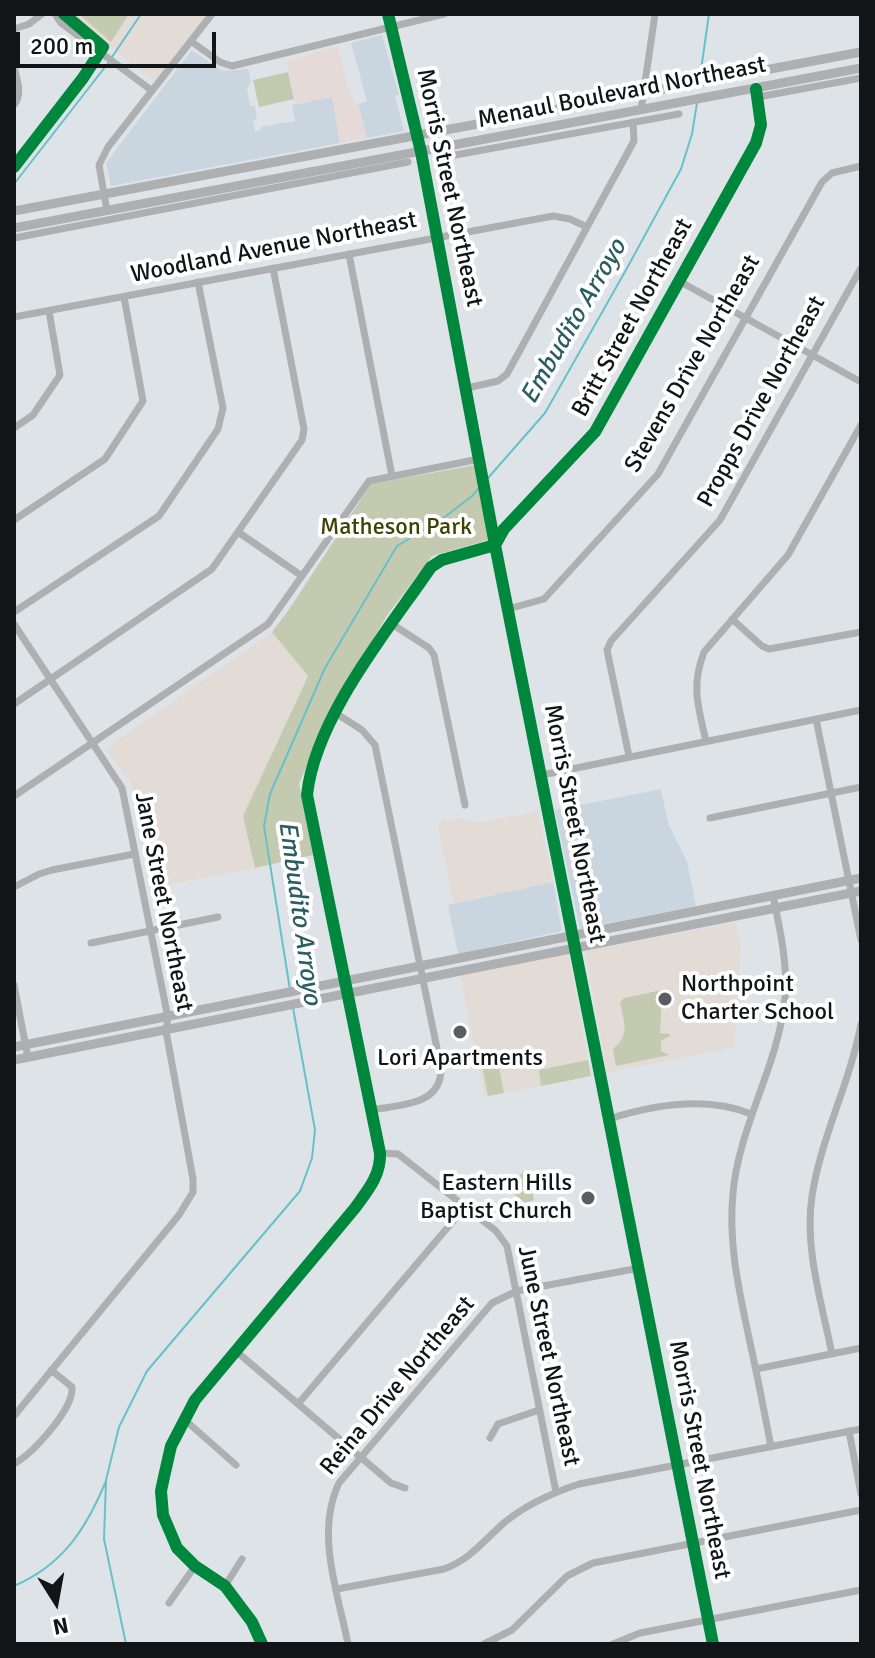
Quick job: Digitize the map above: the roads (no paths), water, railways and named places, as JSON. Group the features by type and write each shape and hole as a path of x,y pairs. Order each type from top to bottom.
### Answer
{"main road":[{"name":"Morris Street Northeast","path":"388,14 438,237 495,545 713,1644"},
{"name":"Menaul Boulevard Northeast","path":"14,211 861,52"},
{"name":"Menaul Boulevard Northeast","path":"14,228 289,180 421,152 515,138 680,102 757,93 861,68"},
{"path":"14,1047 861,878"},
{"path":"14,1060 857,892"}],"street":[{"path":"14,29 29,24 42,14"},
{"path":"55,14 61,23 151,90"},
{"path":"107,211 99,165 108,147 212,14"},
{"path":"192,42 220,62 232,66 444,14"},
{"path":"641,110 655,14"},
{"path":"14,67 19,91 18,101 14,105"},
{"path":"757,93 861,78"},
{"name":"Britt Street Northeast","path":"495,545 504,529 595,432 756,143 761,125 757,93"},
{"path":"439,158 515,138 679,114"},
{"path":"512,118 515,138"},
{"path":"467,388 498,381 507,374 634,141 633,122"},
{"path":"285,159 289,180"},
{"path":"14,238 289,180 408,162"},
{"name":"Stevens Drive Northeast","path":"508,609 544,599 658,474 822,182 832,173 861,166"},
{"name":"Woodland Avenue Northeast","path":"15,316 553,216 562,216 587,227"},
{"path":"349,254 392,476"},
{"path":"14,704 212,569 304,435 273,268"},
{"name":"Propps Drive Northeast","path":"629,756 607,650 611,641 720,520 861,268"},
{"path":"679,281 861,382"},
{"path":"14,612 159,516 218,429 223,408 198,282"},
{"path":"14,520 105,459 143,401 124,297"},
{"path":"14,305 15,316"},
{"path":"14,428 33,415 60,375 49,311"},
{"path":"706,741 695,686 704,652 778,570 861,425"},
{"path":"14,796 268,624 365,484 479,459"},
{"path":"238,532 302,576"},
{"path":"262,1644 252,1622 225,1586 195,1566 177,1548 170,1536 161,1504 161,1491 171,1446 195,1400 355,1208 375,1179 380,1153 307,795 309,779 334,712 431,567 442,560 495,545"},
{"path":"732,619 769,649 861,632"},
{"name":"Jane Street Northeast","path":"14,624 122,788 168,1018 166,1031 191,1165 193,1192 179,1215 14,1416"},
{"path":"392,624 429,648 434,655 465,805"},
{"path":"542,775 861,710"},
{"path":"334,712 362,730 375,745 441,1068 440,1082 431,1096 371,1110"},
{"path":"816,719 849,880 857,892 861,940"},
{"path":"710,818 861,787"},
{"path":"14,887 52,870 134,854"},
{"path":"771,1447 738,1283 732,1231 734,1187 751,1114 771,1058 785,996 783,948 773,896"},
{"path":"91,943 218,917"},
{"path":"14,985 28,1058"},
{"path":"832,1354 812,1244 811,1197 851,1069 861,1024"},
{"path":"609,1119 690,1103 717,1104 751,1114"},
{"name":"June Street Northeast","path":"380,1153 398,1154 504,1240 510,1253 556,1492"},
{"path":"298,1404 465,1207"},
{"name":"Reina Drive Northeast","path":"348,1644 328,1539 329,1512 339,1483 492,1303 517,1291 639,1268"},
{"path":"756,1369 861,1348"},
{"path":"237,1352 391,1483 405,1488"},
{"path":"14,1464 36,1447 71,1401 72,1387 51,1370"},
{"path":"490,1438 498,1424 539,1410"},
{"path":"185,1420 236,1465"},
{"path":"337,1589 459,1564 534,1502 588,1482 861,1429"},
{"path":"849,1431 861,1494"},
{"path":"484,1644 512,1630 554,1586 575,1572 606,1560 861,1510"},
{"path":"225,1586 242,1559"},
{"path":"169,1603 195,1566"},
{"path":"613,1644 640,1633 861,1590"}],"waterway":[{"path":"112,57 141,14"},
{"name":"Embudito Arroyo","path":"700,77 709,14"},
{"path":"14,184 109,62"},
{"name":"Embudito Arroyo","path":"488,478 545,413 626,270 681,169 692,134 697,103"},
{"name":"Embudito Arroyo","path":"290,990 264,826 270,794 325,668 397,546 441,520 481,486"},
{"name":"Embudito Arroyo","path":"126,1644 104,1539 106,1480 119,1427 147,1371 300,1191 312,1158 315,1130 293,1008"},
{"path":"14,1586 46,1567 71,1544 90,1515 106,1481"}],"place":[{"name":"Northpoint Charter School","path":"665,999"},
{"name":"Lori Apartments","path":"460,1032"},
{"name":"Eastern Hills Baptist Church","path":"588,1198"}],"park label":[{"name":"Matheson Park","path":"396,528"}]}
